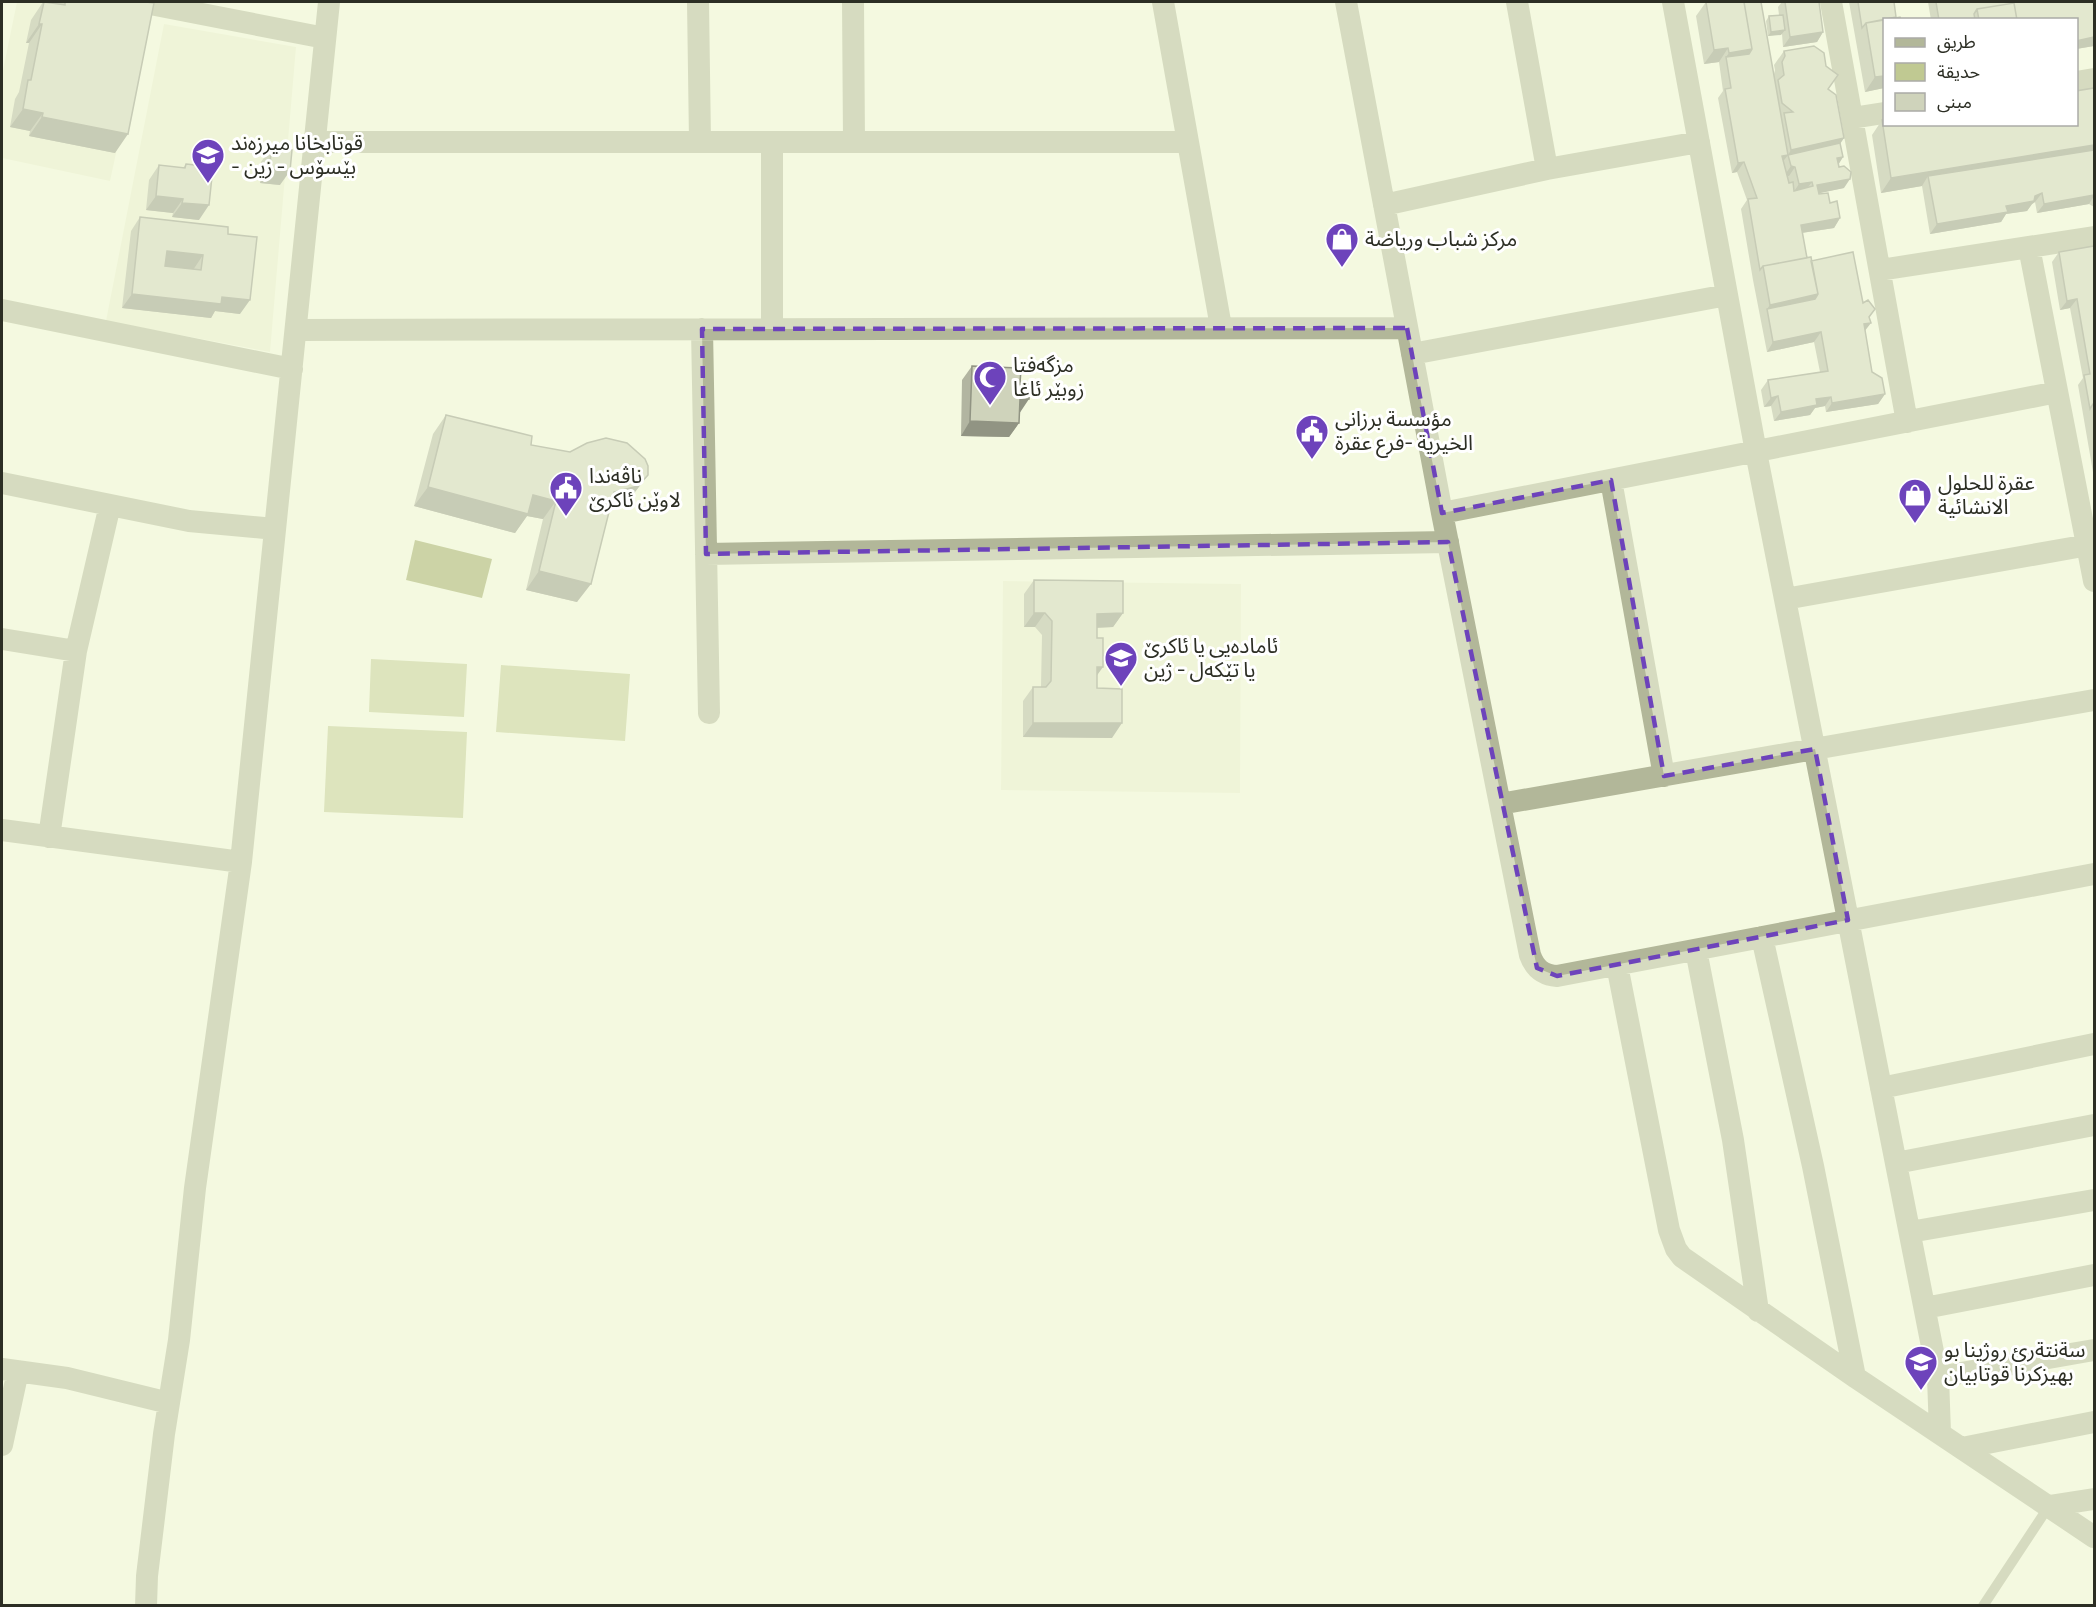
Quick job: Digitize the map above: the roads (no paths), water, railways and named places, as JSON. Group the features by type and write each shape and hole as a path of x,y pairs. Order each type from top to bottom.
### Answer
{"street":[{"path":"140,2 325,38"},
{"path":"146,1605 158,1481 179,1340 197,1177 241,862 329,2"},
{"path":"698,2 700,142"},
{"path":"853,2 854,142"},
{"path":"1163,2 1221,327"},
{"path":"1346,2 1442,513 1530,955 1537,969 1550,976 1557,976 2094,874"},
{"path":"1517,2 1547,169"},
{"path":"1673,2 1756,452 1938,1377 1940,1433"},
{"path":"1832,2 1907,422"},
{"path":"2078,82 2094,79"},
{"path":"1852,118 1883,113"},
{"path":"315,142 1188,142"},
{"path":"772,142 772,329"},
{"path":"1384,205 1547,169 1699,142"},
{"path":"1880,270 2094,237"},
{"path":"2029,247 2057,392 2091,545 2094,581"},
{"path":"1412,354 1727,295"},
{"path":"2,310 292,369"},
{"path":"296,330 1407,328"},
{"path":"702,329 709,712"},
{"path":"1442,513 2057,392"},
{"path":"1611,480 1664,776"},
{"path":"2,483 189,520 275,529"},
{"path":"49,837 76,651 110,505"},
{"path":"706,554 1448,542"},
{"path":"1785,599 2091,545"},
{"path":"2,639 76,651"},
{"path":"1500,804 2094,700"},
{"path":"2,830 241,862"},
{"path":"1762,937 1813,1166 1855,1377"},
{"path":"1696,950 1733,1140 1758,1311"},
{"path":"1617,965 1672,1240 1676,1249 1690,1264 1758,1311 2094,1537"},
{"path":"1881,1088 2094,1044"},
{"path":"1896,1163 2094,1125"},
{"path":"1910,1232 2094,1200"},
{"path":"1924,1308 2094,1275"},
{"path":"1938,1377 2094,1350"},
{"path":"2,1445 10,1370 67,1378 169,1403"},
{"path":"1962,1448 2094,1422"},
{"path":"2049,1506 2094,1499"}],"lane":[{"path":"1983,1605 2049,1506"}],"place":[{"name":"قوتابخانا میرزەند - بێسۆس - زین","path":"208,184"},
{"name":"مركز شباب ورياضة","path":"1342,268"},
{"name":"مزگەفتا زوبێر ئاغا","path":"990,406"},
{"name":"مؤسسة برزانى الخيرية -فرع عقرة","path":"1312,460"},
{"name":"ناڤەندا لاوێن ئاکرێ","path":"566,517"},
{"name":"عقرة للحلول الانشائیة","path":"1915,524"},
{"name":"ئامادەیی یا ئاکرێ یا تێکەل - ژین","path":"1121,687"},
{"name":"سةنتةرئ روژينا بو بهيزكرنا قوتابيان","path":"1921,1391"}]}
